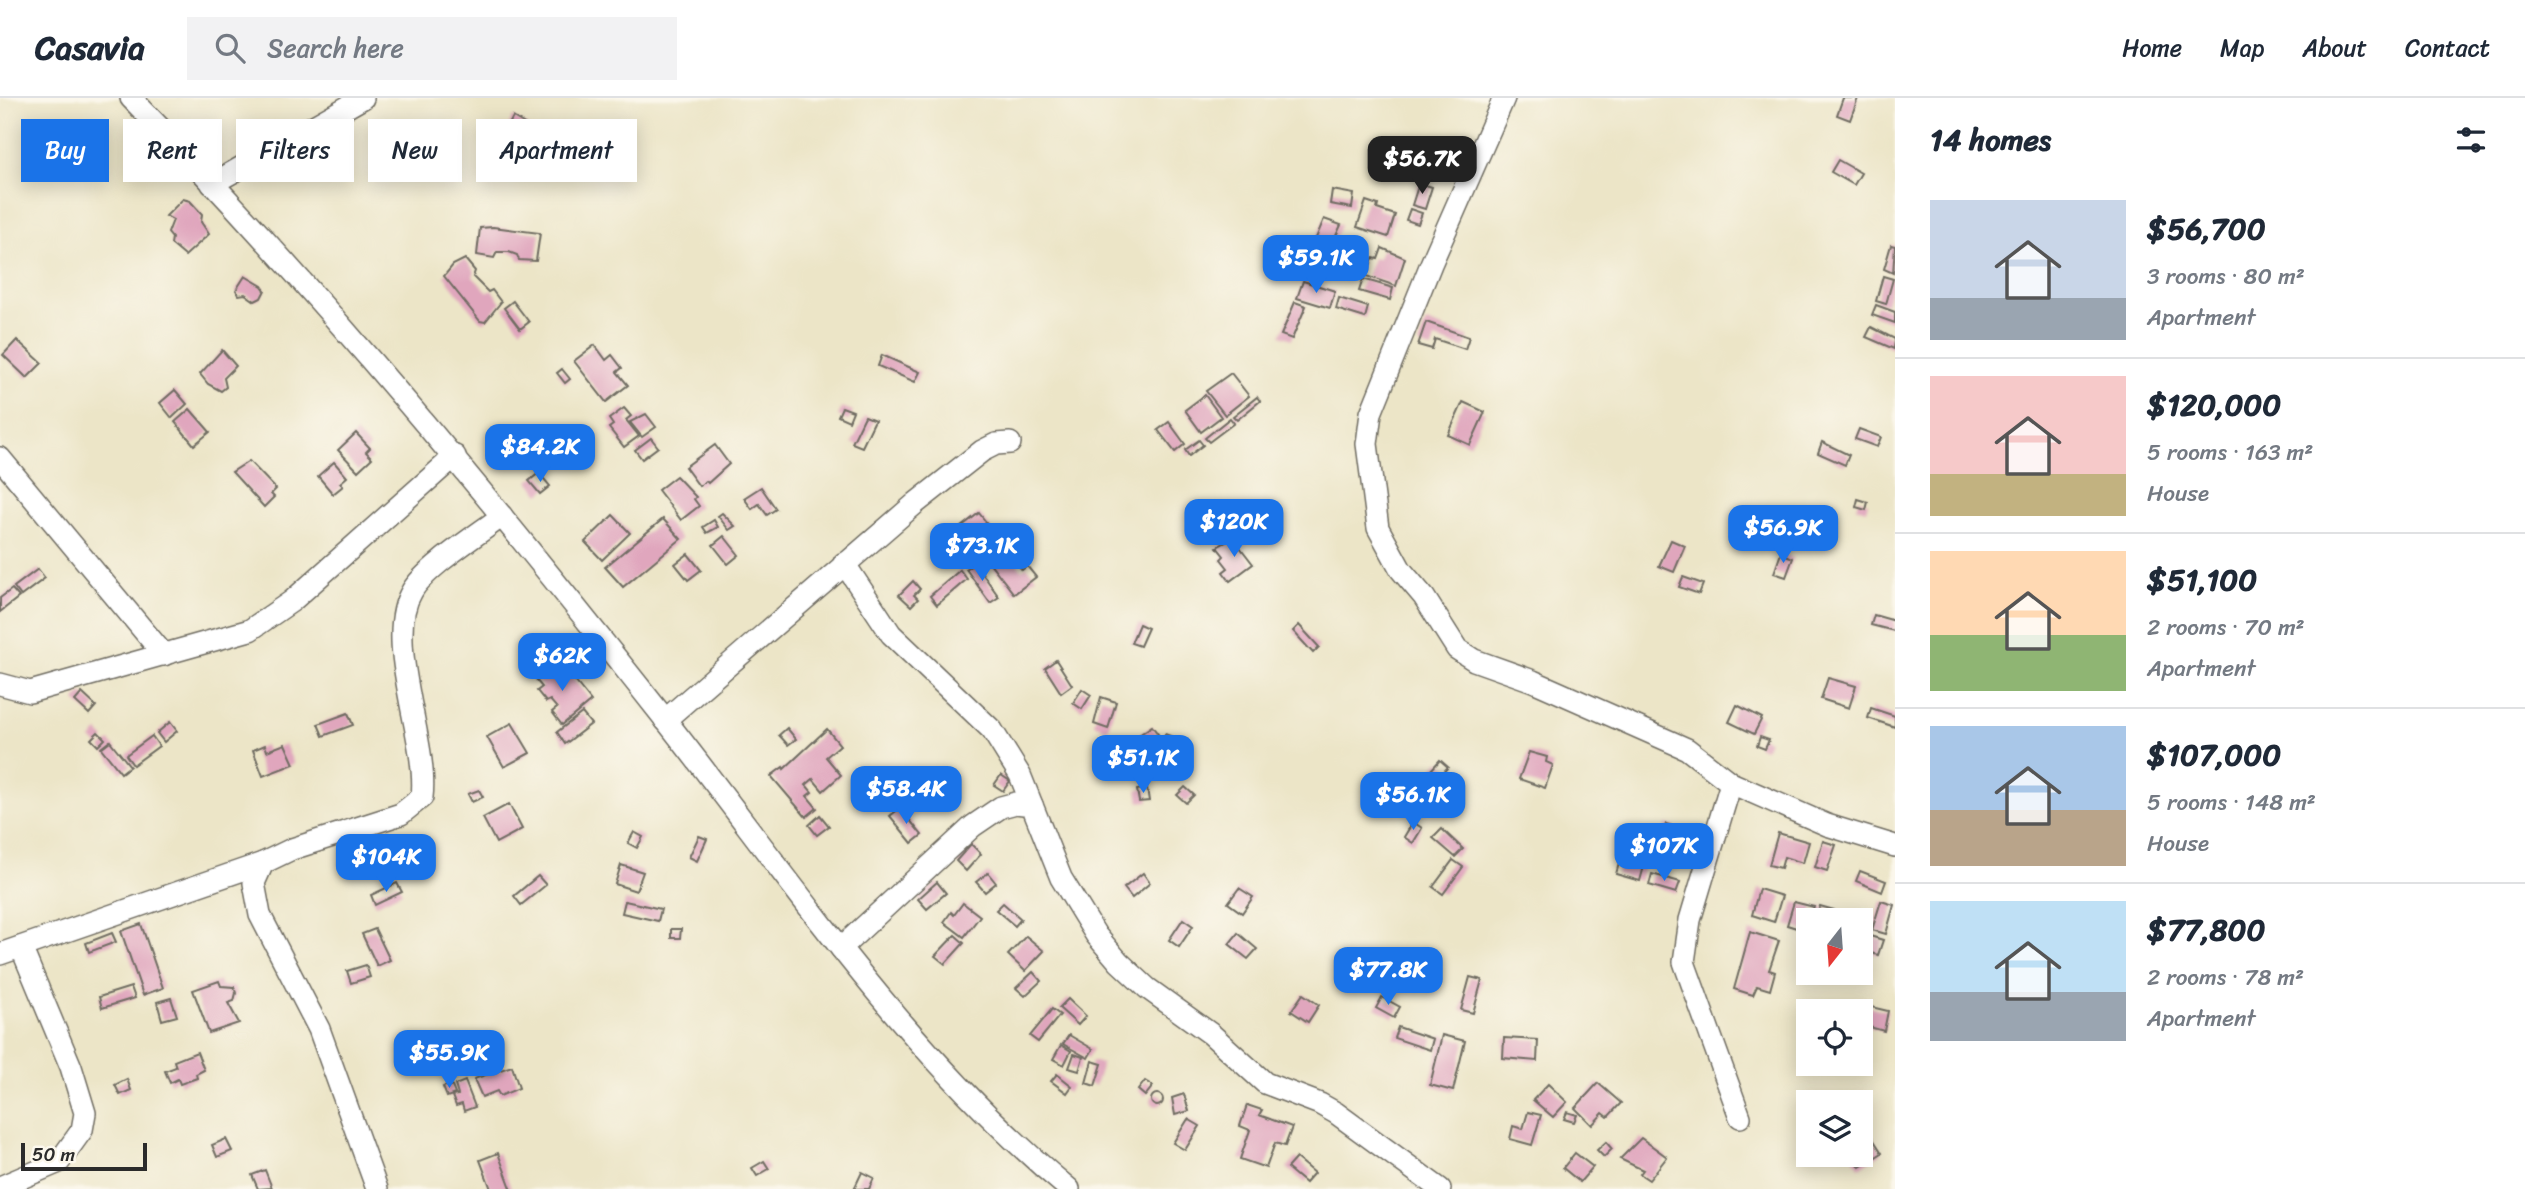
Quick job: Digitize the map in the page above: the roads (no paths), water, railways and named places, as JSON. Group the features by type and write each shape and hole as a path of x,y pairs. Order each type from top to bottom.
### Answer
{"street":[{"path":"131,98 314,293 455,456 665,720 904,1028 956,1085 1069,1189"},
{"path":"212,184 363,98"},
{"path":"1504,98 1431,264 1371,413 1367,444 1378,528 1401,570 1424,597 1457,649 1474,660 1532,681 1687,749 1731,783 1827,825 1895,846"},
{"path":"665,720 844,563 982,451 996,444 1010,443"},
{"path":"0,684 30,692 250,630 292,601 455,456"},
{"path":"0,458 164,655"},
{"path":"0,954 263,863 292,849 401,814 422,797 425,775 414,726 403,620 412,591 502,516"},
{"path":"844,563 891,634 992,730 1020,775 1061,878 1096,935 1119,962 1147,988 1211,1034 1265,1083 1320,1104 1433,1187"},
{"path":"1731,783 1690,920 1684,962 1740,1117"},
{"path":"841,948 973,827 1001,807 1016,803 1032,806"},
{"path":"263,863 254,883 260,915 319,1029 377,1189"},
{"path":"0,1187 59,1162 82,1130 85,1112 71,1067 21,947"}]}
